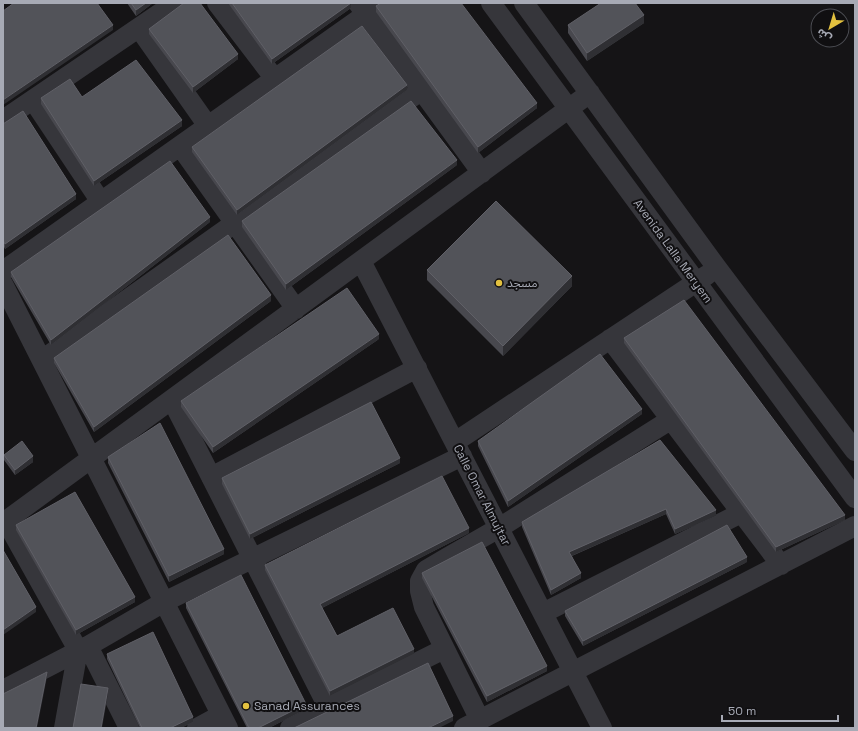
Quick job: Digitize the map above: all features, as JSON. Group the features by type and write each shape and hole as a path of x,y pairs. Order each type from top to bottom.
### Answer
{"street":[{"path":"3,120 175,3"},
{"path":"217,3 275,79"},
{"name":"Avenida Lalla Meryem","path":"491,3 855,498"},
{"path":"524,3 717,268 855,451"},
{"path":"3,271 275,79 369,7 422,90 482,173"},
{"path":"138,28 208,126"},
{"path":"42,360 422,90"},
{"path":"129,728 83,648 5,522 590,93"},
{"path":"33,100 101,202"},
{"path":"180,146 296,309"},
{"name":"Calle Omar Almujtar","path":"361,261 602,728"},
{"path":"4,687 83,648 164,602 253,559 459,449 610,340 717,268"},
{"path":"3,284 225,722 197,728"},
{"path":"610,340 781,565"},
{"path":"212,477 417,368"},
{"path":"172,400 328,707"},
{"path":"670,420 499,528 426,570 422,576 420,581 421,599 444,649 472,724 855,526"},
{"path":"543,613 741,513"},
{"path":"64,728 83,648"},
{"path":"290,728 328,707 444,649"}],"building":[{"path":"14,3 97,3 113,25 3,100 3,11"},
{"path":"131,3 146,3 136,10"},
{"path":"184,3 200,3 238,54 193,87 149,29"},
{"path":"232,3 351,3 272,59"},
{"path":"381,3 461,3 537,103 478,147 376,6"},
{"path":"601,3 635,3 644,15 587,53 568,25"},
{"path":"362,26 407,85 237,210 192,147"},
{"path":"136,60 182,120 94,181 41,98 70,79 82,97"},
{"path":"411,101 457,160 286,284 242,221"},
{"path":"23,111 76,194 5,244 3,240 3,124"},
{"path":"170,161 210,217 51,340 11,272"},
{"name":"مسجد","path":"496,201 572,276 503,346 427,270"},
{"path":"228,235 271,295 94,427 54,358"},
{"path":"347,288 379,334 213,447 181,401"},
{"path":"684,300 845,515 776,547 624,338"},
{"path":"600,354 642,409 508,501 478,441"},
{"path":"371,402 400,458 250,534 222,478"},
{"path":"160,423 224,549 169,576 108,457"},
{"path":"660,440 716,510 675,529 666,509 569,552 581,573 551,590 522,522"},
{"path":"22,441 33,456 15,470 4,455"},
{"path":"442,476 469,528 320,604 337,636 393,608 414,649 330,691 265,565"},
{"path":"75,492 135,597 76,630 16,525"},
{"path":"727,525 747,557 583,641 565,611"},
{"path":"482,542 547,666 487,696 422,573"},
{"path":"3,550 36,607 3,630"},
{"path":"241,575 306,704 258,728 249,728 186,603"},
{"path":"153,632 193,717 170,728 142,728 107,654"},
{"path":"428,663 453,716 428,728 294,728"},
{"path":"47,672 36,728 3,728 3,694"},
{"path":"81,684 108,688 101,728 73,728"}],"place":[{"name":"مسجد","path":"499,283"},
{"name":"Sanad Assurances","path":"246,706"}]}
